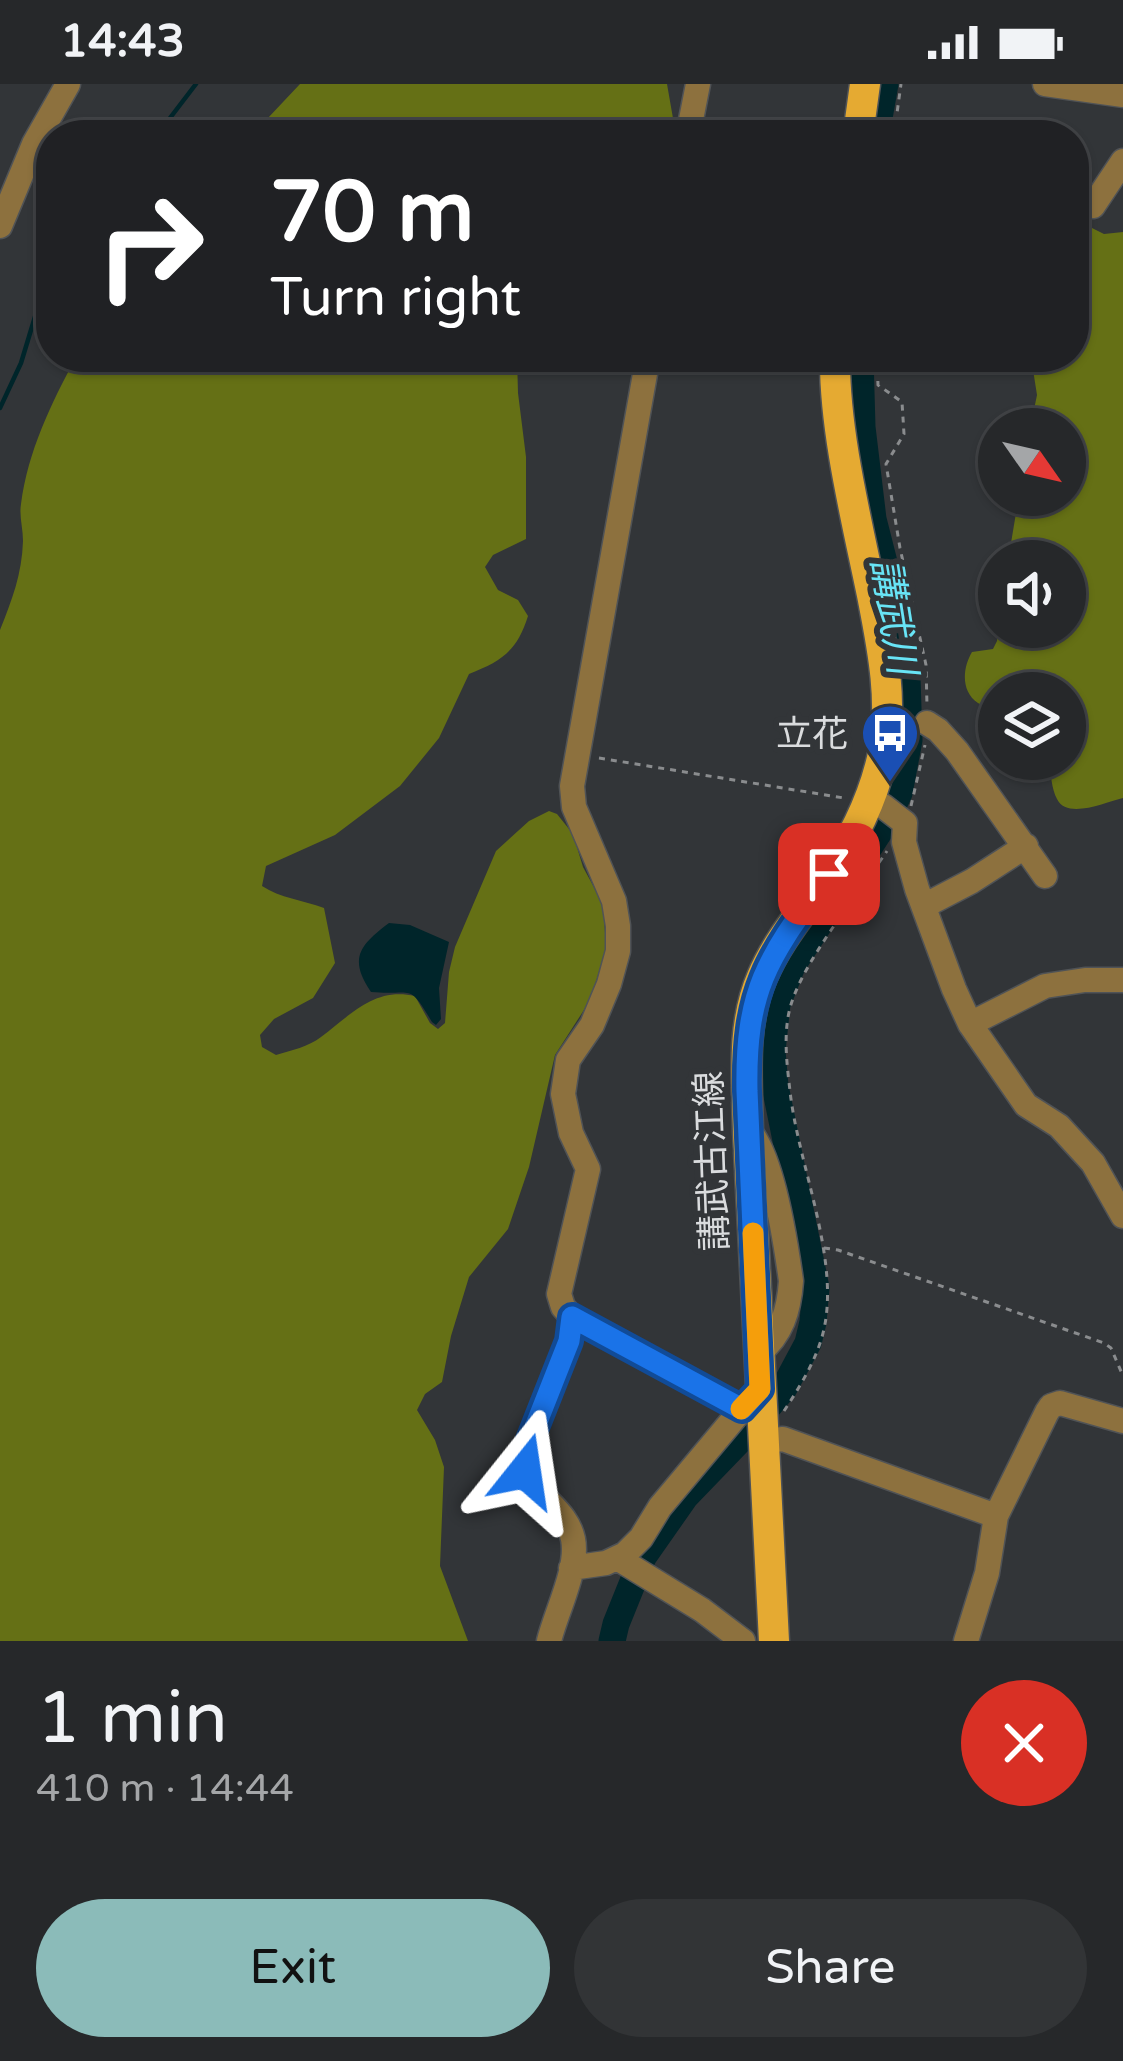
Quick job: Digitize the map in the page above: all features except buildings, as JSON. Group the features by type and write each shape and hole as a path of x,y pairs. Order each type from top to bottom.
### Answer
{"main road":[{"path":"860,120 865,84"},
{"name":"講武古江線","path":"774,1641 758,1414 746,1052 750,1019 776,947 851,839 890,813 883,754 884,655 850,485 836,372"}],"street":[{"path":"48,120 68,84"},
{"path":"691,120 698,84"},
{"path":"1045,84 1123,95"},
{"path":"0,226 36,140"},
{"path":"1093,206 1123,161"},
{"path":"645,372 572,786 574,806 614,901 618,951 592,1024 568,1060 563,1094 571,1133 589,1169 560,1287 563,1307 572,1317 758,1414 783,1439 996,1516"},
{"path":"927,723 957,752 1046,876"},
{"path":"890,813 970,1024 1026,1105 1059,1126 1093,1163 1123,1216"},
{"path":"923,906 1026,846"},
{"path":"970,1024 1045,986 1123,980"},
{"path":"549,1641 573,1548 568,1528 530,1480 525,1461 569,1341 572,1317"},
{"path":"966,1641 987,1573 996,1516 1051,1406 1070,1405 1123,1421"},
{"path":"631,1567 626,1554 659,1507 758,1414"},
{"path":"571,1568 606,1563 631,1567 743,1641"}],"path":[{"path":"896,120 901,84"},
{"path":"758,1414 805,1377 823,1334 827,1310 822,1248 791,1105 786,1060 790,1009 890,813 923,762 926,665 886,464 904,434 902,402 878,385 878,372"},
{"path":"577,754 890,813"},
{"path":"822,1248 1103,1343 1111,1348 1123,1376"}],"green space":[{"path":"300,84 667,84 673,120 267,120"},
{"path":"1089,229 1104,234 1123,232 1123,798 1078,809 1062,805 1051,780 1086,780 1086,672 978,672 978,702 968,692 965,679 972,652 1086,648 1086,540 1012,540 1016,516 1086,516 1086,408 1034,408 1033,372 1089,372"},
{"path":"68,372 517,372 526,457 526,539 493,555 485,567 498,590 518,600 528,616 524,628 507,653 469,674 439,738 400,786 335,835 266,866 262,886 324,908 335,963 313,998 274,1019 260,1035 262,1047 276,1055 311,1043 364,1005 387,995 415,996 430,1023 438,1029 445,1023 455,947 496,851 529,821 549,811 573,834 583,867 603,904 606,947 591,999 555,1055 529,1167 508,1229 469,1277 442,1382 425,1394 417,1410 444,1467 440,1566 468,1641 0,1641 0,630 21,565 21,509 29,465"}],"water":[{"path":"389,923 410,925 449,942 439,988 441,1019 436,1025 413,996 371,992 364,980 360,953"}],"waterway":[{"path":"168,120 196,84"},
{"name":"講武川","path":"879,120 885,84"},
{"path":"0,408 21,363 36,314"},
{"name":"講武川","path":"612,1641 643,1557 685,1497 784,1388 808,1343 813,1322 816,1288 775,1086 772,1051 777,1004 792,966 883,826 899,793 909,740 907,677 873,519 860,372"}],"slow traffic":[{"path":"741,1409 760,1389 753,1233"}],"place":[{"name":"立花","path":"890,784"}],"route":[{"path":"525,1471 526,1450 569,1341 572,1317 742,1409 760,1389 747,1091 750,1019 776,947 829,874"}]}
